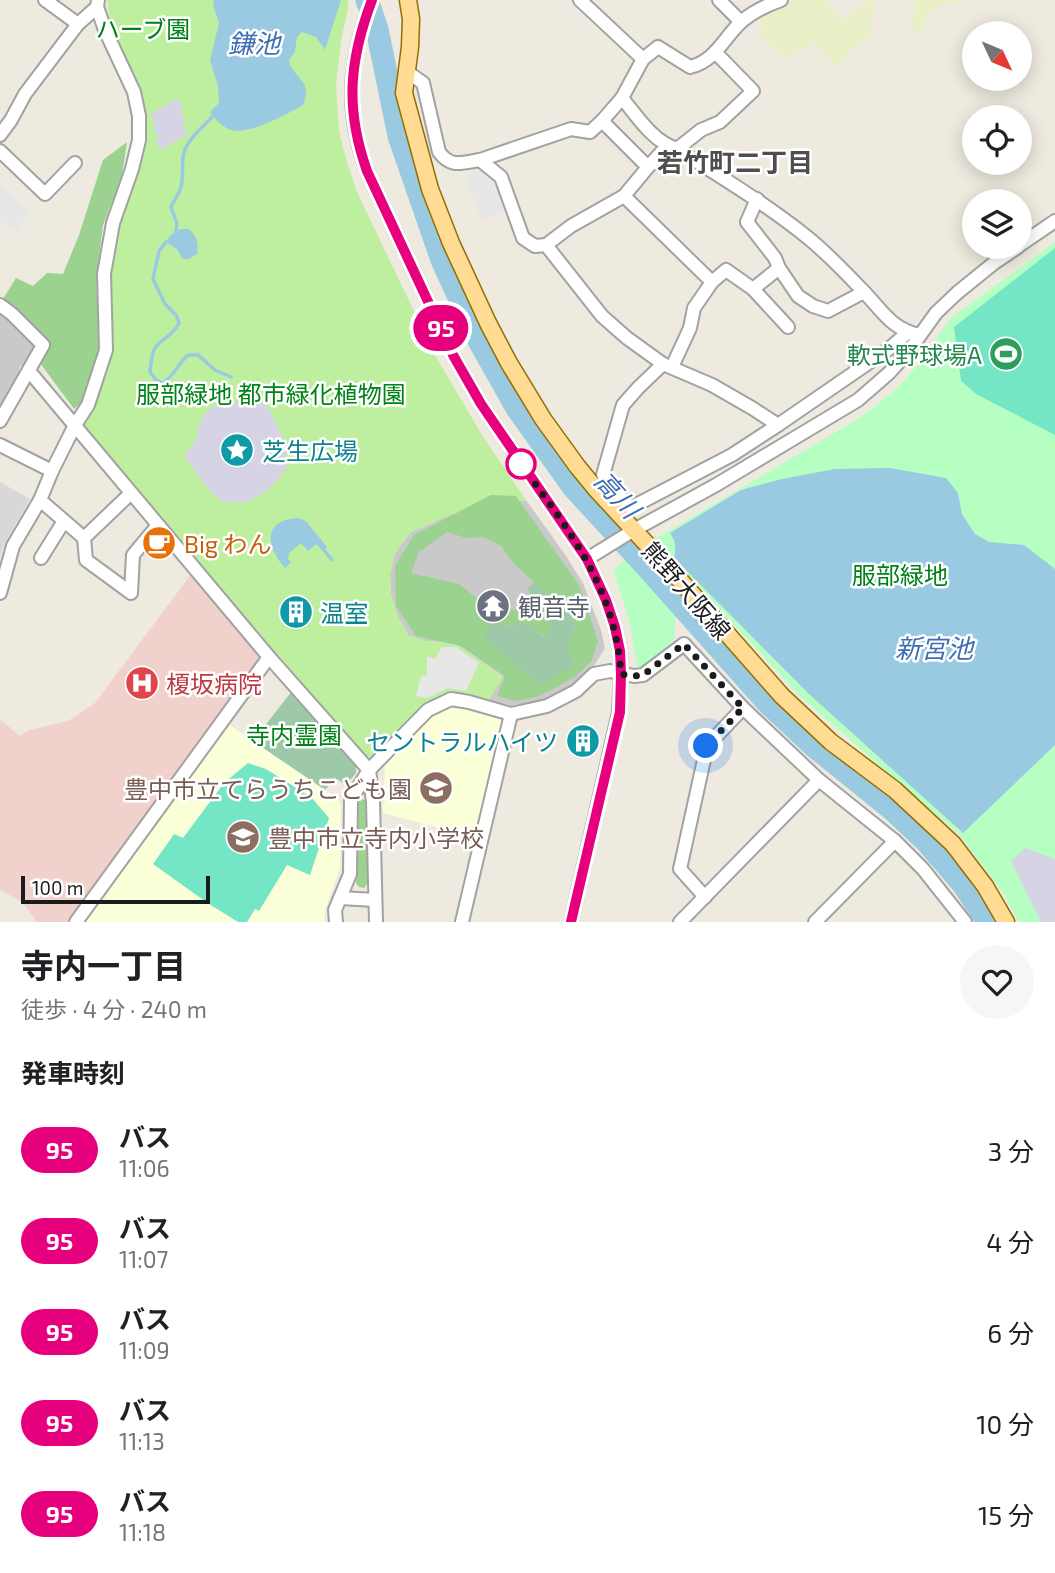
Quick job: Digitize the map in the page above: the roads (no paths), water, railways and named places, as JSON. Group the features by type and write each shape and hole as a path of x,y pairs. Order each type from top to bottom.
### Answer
{"main road":[{"name":"熊野大阪線","path":"408,0 411,19 410,47 404,93 430,190 488,323 543,419 577,466 624,521 782,696 831,742 894,790 953,844 985,886 1006,922"}],"street":[{"path":"45,0 78,24"},
{"path":"372,0 361,31 354,64 351,102 360,153 453,355 517,459 587,559 615,627 620,651 620,712 571,922"},
{"path":"580,0 643,59"},
{"path":"719,0 741,22"},
{"path":"406,71 423,83 439,152 445,161 456,164 480,160 571,129 590,132 622,98 643,59 658,47 690,68 700,65 741,22 761,8 781,0"},
{"path":"0,135 25,94 78,24 98,4 105,30 134,92 139,116 139,140 113,223 104,274 106,350 88,405 75,425 40,500 13,547 0,593"},
{"path":"480,160 501,177 523,238 535,246 546,245 571,226 624,196 648,166 701,130 720,122 753,91 715,52"},
{"path":"622,98 643,125 672,148 757,199 809,238 893,324 913,334"},
{"path":"601,121 648,166"},
{"path":"0,151 45,194 75,163"},
{"path":"624,196 712,282"},
{"path":"757,199 747,222 775,258 798,296 813,306 828,311 864,292"},
{"path":"1032,237 1055,221"},
{"path":"546,245 602,316 627,338 667,366 712,385 778,425"},
{"path":"788,327 753,289 726,270 712,282 694,308 690,328 667,366 638,388 623,405 603,475 629,508 732,455 778,425 913,334 957,293 1000,259"},
{"path":"753,289 779,268"},
{"path":"0,305 43,345 0,421"},
{"path":"587,559 858,400 908,352 913,334"},
{"path":"29,371 268,657 369,770 373,802 376,922"},
{"path":"0,446 52,471"},
{"path":"708,468 716,485"},
{"path":"84,538 131,493"},
{"path":"40,500 84,538 86,560 131,593 133,555 158,525"},
{"path":"41,558 64,521"},
{"path":"335,922 335,910 349,874 351,799 369,770 428,710 451,699 511,714 547,706 576,691 594,674 610,671 643,675 684,644 743,708 820,780 895,841 923,869 959,919"},
{"path":"76,922 268,657"},
{"path":"705,897 680,869 706,746 743,708"},
{"path":"462,922 511,714"},
{"path":"680,922 820,780"},
{"path":"816,922 895,841"},
{"path":"340,898 375,900"}],"water":[{"name":"鎌池","path":"214,0 341,0 325,50 316,37 302,32 297,37 295,52 289,60 305,87 304,104 268,123 247,130 231,130 215,118 210,112 219,103 218,86 210,60 219,23"},
{"path":"189,229 196,237 197,254 189,259 183,259 177,249 166,242 172,234"},
{"name":"新宮池","path":"890,468 946,478 958,493 962,514 975,534 989,542 1024,545 1055,569 1055,745 963,833 809,694 674,558 675,545 670,533 741,490 835,469"},
{"path":"297,518 306,521 327,547 323,551 316,544 308,551 301,543 289,553 288,559 291,562 285,568 274,551 271,536 278,524"}],"waterway":[{"name":"高川","path":"367,0 377,29 399,136 442,260 478,339 517,408 574,488 768,703 815,747 893,810 926,841 963,884 988,922"},
{"path":"176,231 177,224 171,207 181,187 184,152 193,137 213,116"},
{"path":"166,242 159,251 153,279 165,304 176,315 179,323 155,348 150,372 156,380 163,383 188,355 198,355 215,370 231,377"},
{"path":"324,550 332,560"}],"place":[{"name":"軟式野球場A","path":"1006,354"},
{"name":"芝生広場","path":"237,450"},
{"name":"Big わん","path":"159,543"},
{"name":"観音寺","path":"493,606"},
{"name":"温室","path":"296,612"},
{"name":"榎坂病院","path":"142,683"},
{"name":"セントラルハイツ","path":"583,741"},
{"name":"豊中市立てらうちこども園","path":"436,788"},
{"name":"豊中市立寺内小学校","path":"243,837"}],"district":[{"name":"若竹町二丁目","path":"735,161"}],"park label":[{"name":"ハーブ園","path":"143,28"},
{"name":"服部緑地 都市緑化植物園","path":"271,393"},
{"name":"服部緑地","path":"900,574"},
{"name":"寺内霊園","path":"294,734"}]}
